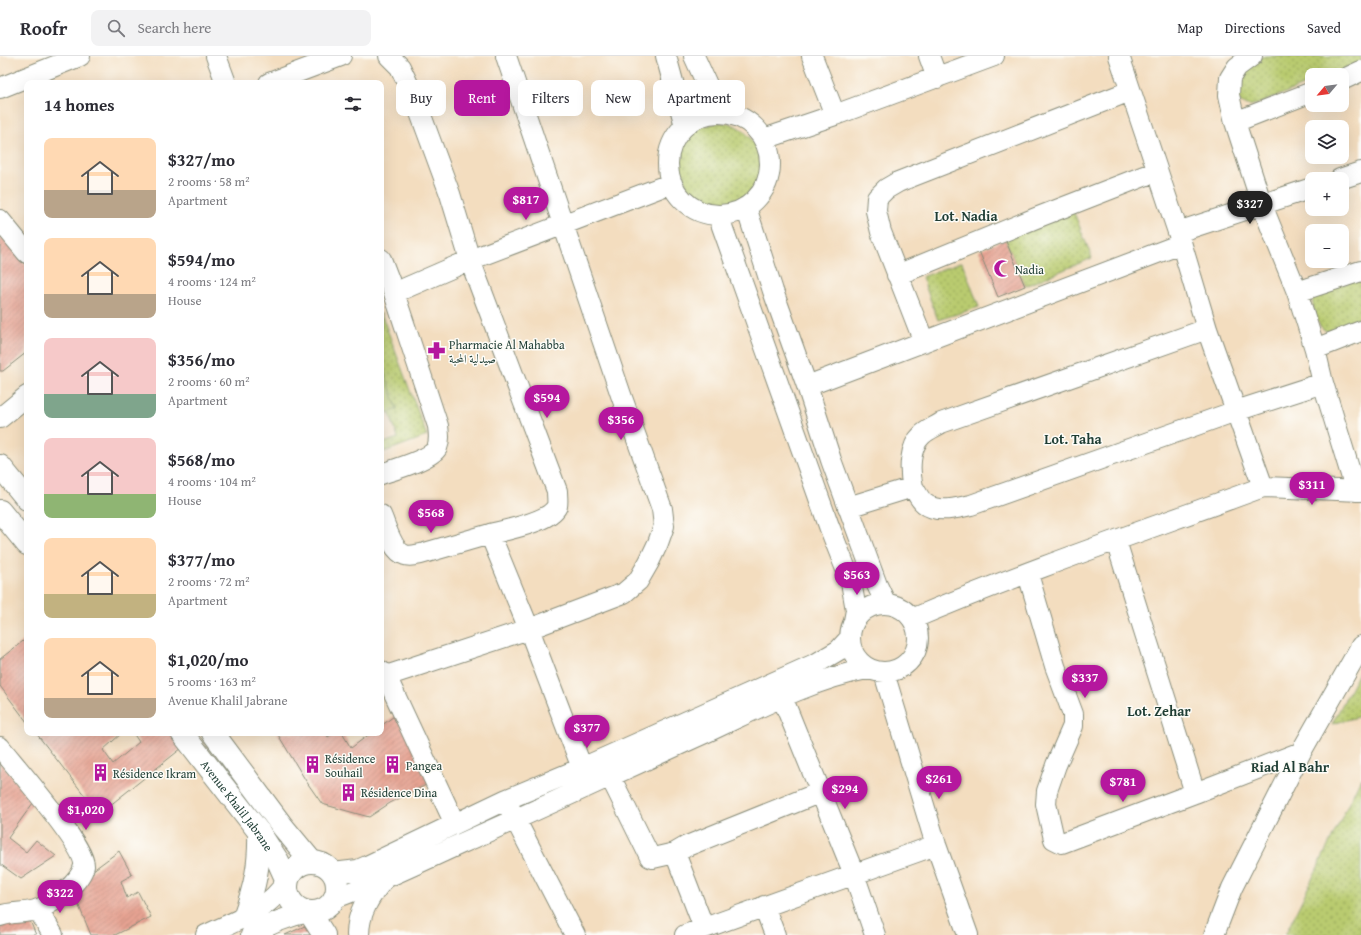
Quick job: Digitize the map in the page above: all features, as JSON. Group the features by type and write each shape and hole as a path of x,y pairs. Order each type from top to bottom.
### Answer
{"main road":[{"path":"0,466 24,495"},
{"path":"0,511 24,540"},
{"name":"Avenue Khalil Jabrane","path":"184,736 259,832 278,861 287,882"},
{"name":"Avenue Khalil Jabrane","path":"215,736 286,832 312,862"},
{"path":"247,926 256,881 260,848 259,832"},
{"path":"303,863 320,863 333,873 337,886 334,898 324,909 317,912 310,912 300,910 292,903 287,893 287,882 290,873 296,867 303,863"},
{"path":"358,935 363,907 384,878"},
{"path":"334,898 354,935"},
{"path":"310,912 324,935"}],"street":[{"path":"0,88 80,56"},
{"path":"216,56 225,80"},
{"path":"277,80 341,56"},
{"path":"384,522 397,550 404,555 410,556 540,520 552,514 557,505 557,491 470,260 450,194 415,99 400,67 389,56"},
{"path":"455,824 384,673 529,629 624,593 638,581 658,543 664,526 662,509 621,395 506,56"},
{"path":"666,56 685,126"},
{"path":"694,56 705,80"},
{"path":"812,56 835,115"},
{"path":"929,56 937,78"},
{"path":"764,139 835,115 994,56"},
{"path":"1118,56 1179,238 1207,329 1263,487"},
{"path":"912,619 971,594 1263,487 1358,491 1323,383 1315,349 1297,292 1262,205 1235,122 1229,95 1230,78 1237,67 1252,56"},
{"path":"1349,77 1361,72"},
{"path":"924,342 881,232 876,210 877,198 886,189 922,172 957,160 1130,91"},
{"path":"1235,122 1305,95"},
{"path":"701,116 685,126 675,138 670,152 668,168 672,183 679,196 690,206 703,213 718,216 735,213 751,205 763,191 770,174 770,156 764,139 753,125 737,116"},
{"path":"898,275 1036,218 1157,171"},
{"path":"1349,176 1361,172"},
{"path":"394,293 470,260 672,183"},
{"path":"807,386 924,342 1262,205 1305,190"},
{"path":"746,207 848,507 877,585 886,604"},
{"path":"718,216 829,526 851,582 856,610 852,630 855,656 876,671 968,935"},
{"path":"0,220 24,249"},
{"path":"384,267 438,426 439,440 436,449 429,455 416,462 384,473"},
{"path":"1297,292 1361,270"},
{"path":"1207,329 941,423 922,435 912,449 911,479 913,486 923,502 935,508 949,510 971,505 1236,411 1323,383"},
{"path":"1315,349 1361,331"},
{"path":"0,418 24,398"},
{"path":"848,507 913,486"},
{"path":"490,534 529,629 582,768"},
{"path":"1116,541 1195,793"},
{"path":"1028,574 1055,666 1073,714 1073,726 1056,765 1047,791 1046,804 1054,839 1062,844 1301,752"},
{"path":"333,873 358,870 505,800 582,768 817,662 839,650 868,608 886,604 903,609 912,619 919,639 914,656 901,669 845,673 782,697 515,820 357,890 334,898"},
{"path":"1214,935 1232,888 1301,752 1361,646"},
{"path":"782,697 854,874 875,935"},
{"path":"0,747 69,834 81,854 84,865 80,876 74,885 38,909 1,914"},
{"path":"610,776 650,857 653,858 674,853 687,846 821,792"},
{"path":"505,800 575,935"},
{"path":"674,853 691,933 936,845"},
{"path":"247,926 282,890 287,882"},
{"path":"764,906 775,935"},
{"path":"38,909 53,935"},
{"path":"206,935 310,912"}],"green space":[{"path":"1265,56 1361,56 1361,62 1347,68 1305,68 1305,85 1258,104 1250,105 1237,100 1235,78 1254,60"},
{"path":"715,123 731,124 746,134 757,149 760,166 756,184 751,191 735,201 717,205 699,200 691,194 687,187 680,165 682,149 688,135 697,129"},
{"path":"1073,210 1092,258 1025,286 1005,239"},
{"path":"962,262 979,307 938,320 922,277"},
{"path":"1361,277 1361,317 1328,332 1323,329 1314,313 1313,296"},
{"path":"384,321 427,436 384,452 384,443 398,438 389,412 397,409 384,371"},
{"path":"384,371 397,409 384,414"},
{"path":"1361,669 1361,716 1332,724"},
{"path":"1361,778 1361,935 1285,935"}],"building":[{"path":"0,233 24,263 24,354 3,371 0,371"},
{"name":"Nadia","path":"1005,239 1025,286 998,297 979,251"},
{"path":"24,640 24,718 0,686 0,659"},
{"path":"398,713 432,782 390,803 369,817 322,804 279,736 344,736 351,748 367,736 384,736 384,724"},
{"name":"Résidence Ikram","path":"38,736 119,736 103,750 113,764 139,742 135,736 173,736 182,748 99,814"},
{"path":"0,762 33,803 8,838 26,852 36,840 56,856 21,879 0,864"},
{"path":"119,851 132,875 121,881 127,898 138,892 151,917 115,935 91,935 74,894 92,871"},
{"path":"28,916 36,935 0,935 0,921"},
{"path":"307,925 312,935 285,935"}],"place":[{"name":"Nadia","path":"1002,269"},
{"name":"Pharmacie Al Mahabba صيدلية المحبة","path":"436,351"},
{"name":"Résidence Souhail","path":"312,765"},
{"name":"Pangea","path":"393,765"},
{"name":"Résidence Ikram","path":"100,773"},
{"name":"Résidence Dina","path":"348,792"}],"district":[{"name":"Lot. Nadia","path":"966,216"},
{"name":"Lot. Taha","path":"1073,439"},
{"name":"Lot. Zehar","path":"1159,711"},
{"name":"Riad Al Bahr","path":"1290,767"}]}
